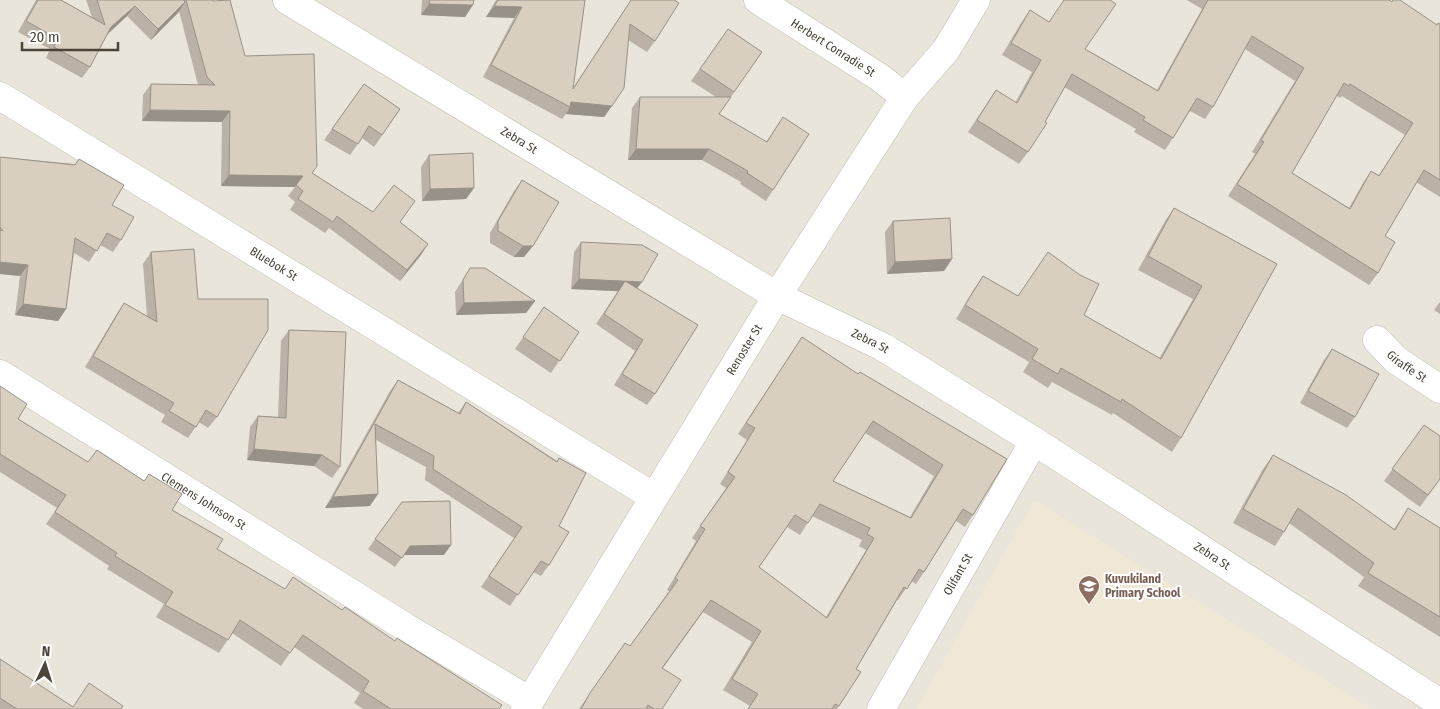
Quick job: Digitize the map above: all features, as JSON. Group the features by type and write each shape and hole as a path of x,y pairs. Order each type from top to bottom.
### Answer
{"street":[{"name":"Zebra St","path":"287,0 777,296 883,347 1034,441 1440,703"},
{"name":"Herbert Conradie St","path":"758,0 879,77 905,97"},
{"name":"Renoster St","path":"528,705 777,296 905,97 946,50 976,0"},
{"name":"Bluebok St","path":"0,96 654,497"},
{"name":"Giraffe St","path":"1377,340 1396,360 1440,389"},
{"name":"Clemens Johnson St","path":"0,374 528,705"},
{"name":"Olifant St","path":"881,709 1034,441"}],"shaded area":[{"path":"0,0 1440,0 1440,709 0,709"},
{"name":"Kuvukiland Primary School","path":"1034,500 1372,709 916,709"}],"building":[{"path":"38,0 61,0 105,25 97,0 184,0 185,2 158,29 135,6 111,27 90,67 54,47 58,39 26,21"},
{"path":"186,0 230,0 245,56 314,54 317,166 312,173 373,212 394,185 415,201 400,222 428,244 407,270 337,216 333,222 298,199 303,191 296,185 303,176 229,175 230,111 150,110 151,84 215,85 207,77"},
{"path":"430,0 474,0 473,5 429,4"},
{"path":"498,0 585,0 573,89 631,0 674,0 679,3 655,41 630,24 624,88 612,106 571,102 570,107 491,65 522,7 494,6"},
{"path":"1064,0 1110,0 1116,4 1085,49 1158,91 1208,0 1389,0 1392,2 1393,0 1400,0 1437,25 1438,23 1440,24 1440,180 1424,170 1385,236 1395,242 1378,273 1237,184 1264,142 1261,140 1304,68 1252,36 1213,107 1197,98 1173,138 1143,120 1145,117 1072,74 1045,122 1047,123 1028,152 977,120 996,90 1017,103 1041,60 1011,43 1030,10 1049,22","holes":["1344,83 1349,86 1350,84 1413,123 1379,176 1371,171 1350,209 1292,173"]},
{"path":"728,29 762,52 734,92 700,69"},
{"path":"364,84 400,109 382,135 369,126 358,144 332,129"},
{"path":"640,97 731,97 719,114 767,142 783,117 809,134 773,190 747,173 748,171 709,149 636,149"},
{"path":"473,153 474,188 430,189 429,155"},
{"path":"0,157 75,165 79,159 124,185 112,205 134,217 121,240 107,233 97,251 75,238 66,309 23,304 28,265 0,262 0,230 3,231 0,227"},
{"path":"522,180 559,202 533,246 523,246 498,231 498,221"},
{"path":"1174,208 1277,264 1181,438 1122,399 1121,402 1061,368 1058,374 1032,359 1038,349 965,305 983,276 1018,296 1048,252 1080,275 1099,284 1084,315 1161,359 1202,286 1148,256"},
{"path":"950,218 952,259 895,262 893,221"},
{"path":"581,242 642,245 658,254 642,282 579,279"},
{"path":"194,249 198,299 268,299 268,330 217,417 206,410 196,427 169,411 174,403 93,356 124,303 157,322 151,252"},
{"path":"470,268 485,268 535,301 464,303 463,280"},
{"path":"625,281 698,325 655,394 622,374 643,340 604,314"},
{"path":"544,307 579,332 560,361 523,337"},
{"path":"289,330 346,332 340,467 322,455 254,449 258,416 286,418"},
{"path":"802,337 858,374 860,372 1007,459 973,515 963,509 924,572 919,569 907,589 904,587 856,669 861,672 839,706 835,704 832,709 748,709 758,694 732,679 761,631 711,600 662,668 681,680 662,709 654,709 648,705 646,709 581,709 625,643 630,646 678,580 675,578 705,529 700,526 735,477 728,472 755,428 746,423","holes":["873,421 943,465 911,518 833,481","820,504 870,528 867,534 874,538 827,618 759,567 795,515 808,523"]},
{"path":"1332,349 1379,374 1355,417 1308,391"},
{"path":"398,380 460,414 466,402 557,462 559,458 586,473 559,526 569,532 549,565 541,561 518,595 489,576 522,527 433,469 434,456 375,424 378,494 333,497"},
{"path":"0,386 27,404 18,419 88,462 97,450 144,481 149,474 182,494 172,510 223,539 217,549 285,589 293,577 342,610 345,607 395,641 397,638 502,705 499,709 391,709 363,691 369,681 303,635 290,653 240,620 228,640 165,605 173,592 115,556 117,553 55,512 66,495 0,454"},
{"path":"1424,425 1440,436 1440,479 1428,495 1392,469"},
{"path":"1273,455 1346,495 1395,530 1408,508 1440,528 1440,617 1368,573 1374,563 1298,508 1284,532 1243,509"},
{"path":"450,501 451,545 410,546 402,558 375,539 402,502"},
{"path":"0,659 73,707 89,683 123,706 121,709 17,709 0,698"}],"place":[{"name":"Kuvukiland Primary School","path":"1089,605"}]}
